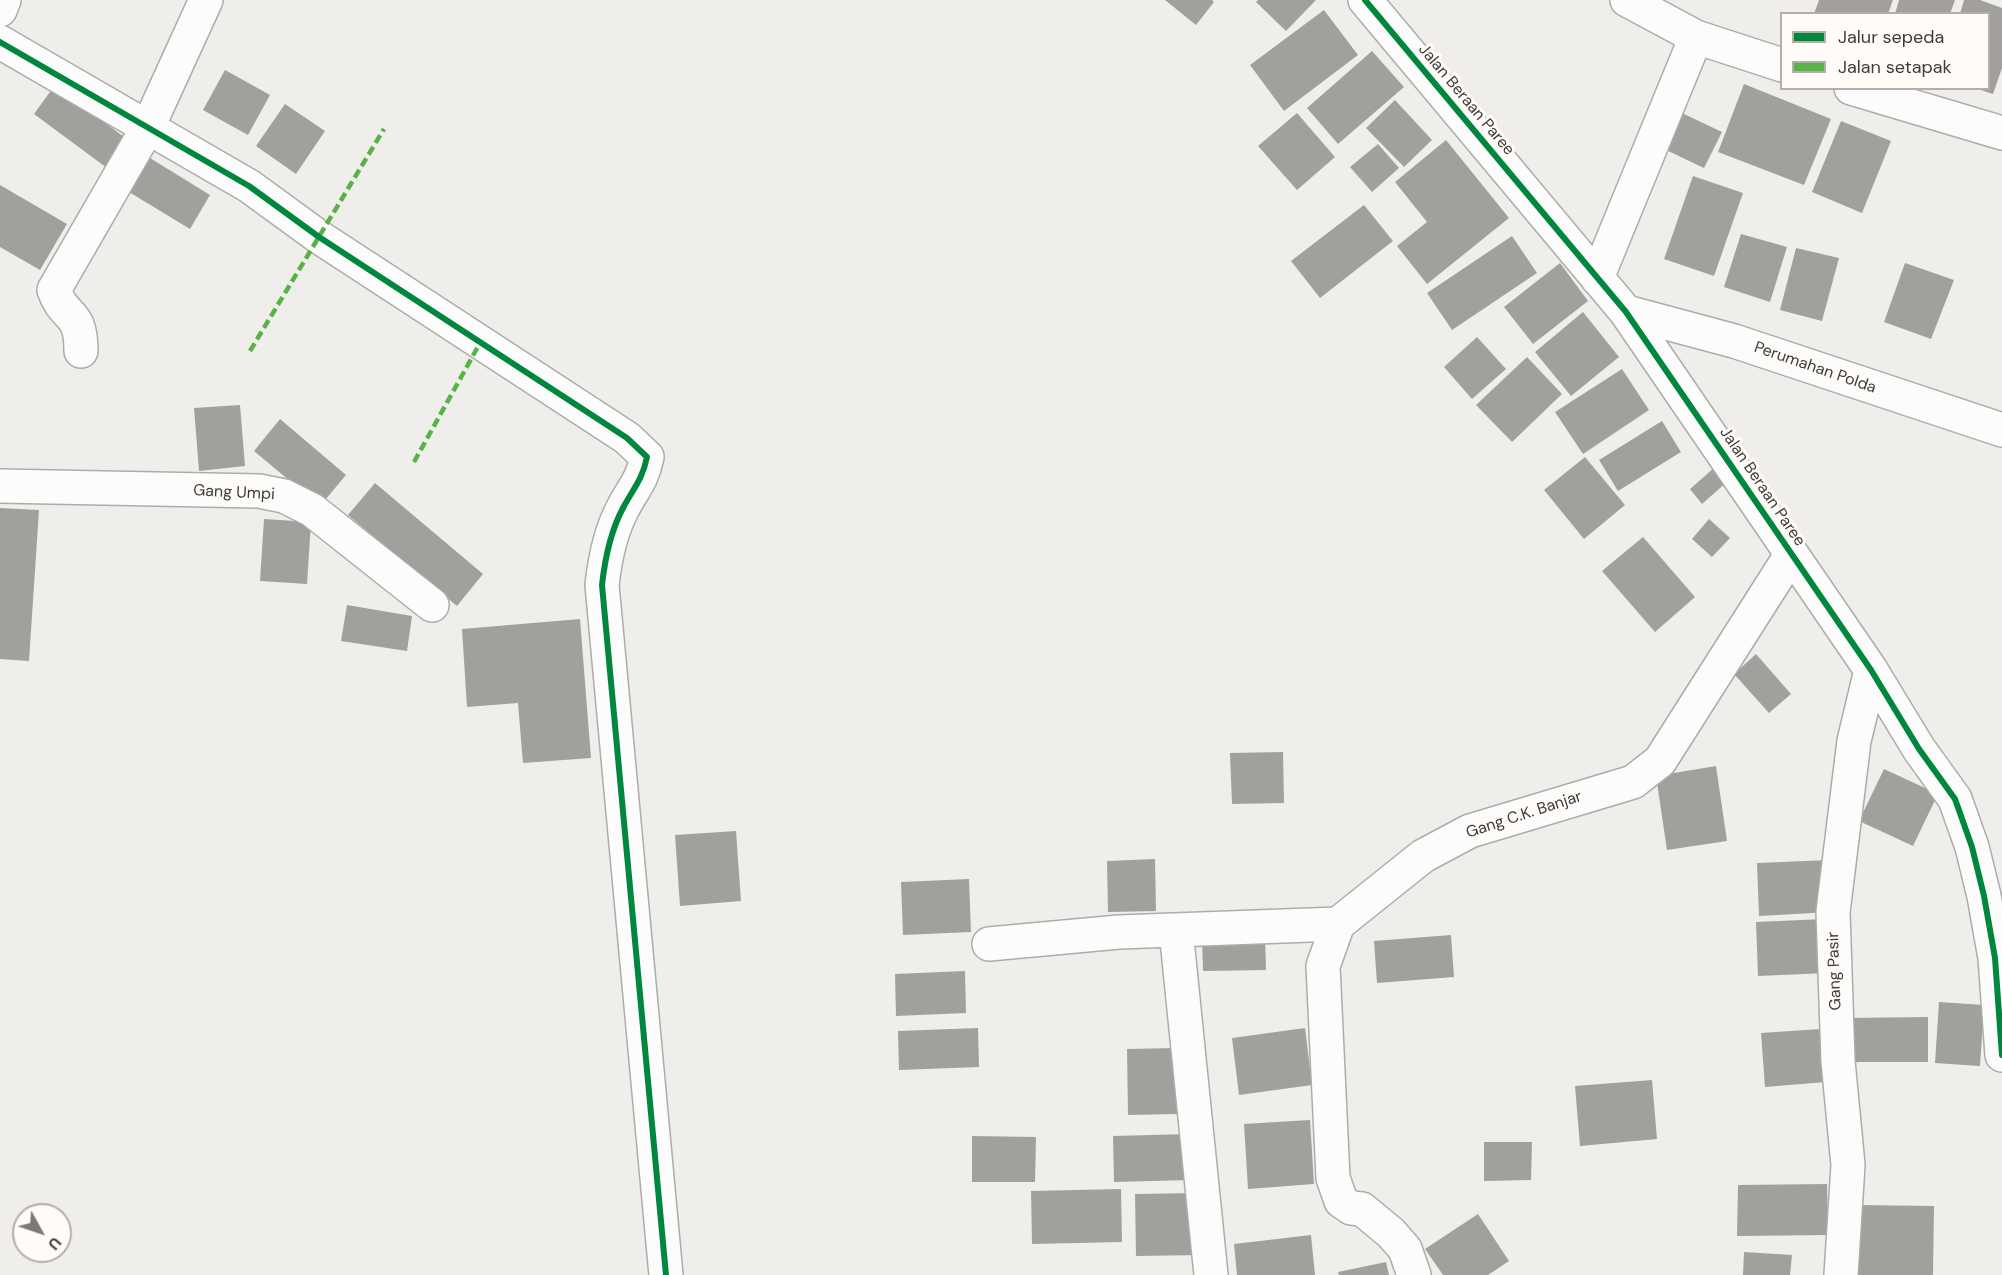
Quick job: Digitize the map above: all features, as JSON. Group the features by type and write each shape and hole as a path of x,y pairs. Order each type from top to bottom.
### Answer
{"street":[{"path":"0,10 4,0"},
{"path":"81,351 81,330 77,320 57,300 54,291 148,127 206,0"},
{"name":"Jalan Beraan Paree","path":"1365,0 1626,312 1871,670 1919,749 1954,799 1972,847 1995,958 2002,1055"},
{"path":"1627,0 1696,37 1780,64"},
{"path":"1597,278 1696,37"},
{"path":"0,42 249,186 319,237 627,438 647,457 642,478 623,508 605,552 602,585 666,1275"},
{"path":"1858,90 2002,133"},
{"name":"Perumahan Polda","path":"1626,312 1734,341 2002,430"},
{"name":"Gang Umpi","path":"0,486 259,491 284,496 312,510 432,605"},
{"name":"Gang C.K. Banjar","path":"1338,924 1423,856 1470,831 1633,782 1660,761 1791,555"},
{"name":"Gang Pasir","path":"1841,1275 1848,1165 1838,1061 1833,912 1854,741 1871,670"},
{"path":"989,944 1119,932 1338,924 1323,966 1333,1178 1341,1201 1350,1208 1362,1209 1392,1233 1405,1249 1414,1275"},
{"path":"1176,930 1211,1275"}],"building":[{"path":"1165,0 1212,0 1214,2 1196,25"},
{"path":"1258,0 1316,0 1286,31 1256,2"},
{"path":"1819,0 1893,0 1889,12 1815,12"},
{"path":"1899,0 1955,0 1951,12 1896,12"},
{"path":"1964,0 1980,0 2002,8 2002,68 1993,94 1981,90 1990,90 1990,12 1961,12"},
{"path":"1324,10 1358,55 1284,111 1250,65"},
{"path":"1372,51 1404,87 1338,144 1307,108"},
{"path":"225,70 270,95 248,135 203,110"},
{"path":"1744,84 1831,119 1804,185 1718,152"},
{"path":"55,85 128,140 107,168 34,114"},
{"path":"1395,100 1432,140 1404,167 1366,128"},
{"path":"285,104 325,131 296,174 256,146"},
{"path":"1297,113 1335,157 1297,190 1258,146"},
{"path":"1682,113 1722,132 1704,168 1664,149"},
{"path":"1841,121 1891,141 1862,213 1812,192"},
{"path":"1446,140 1509,218 1427,284 1397,246 1427,222 1395,182"},
{"path":"1378,144 1399,168 1372,192 1350,167"},
{"path":"150,158 210,195 190,229 129,192"},
{"path":"1693,176 1743,193 1714,276 1664,259"},
{"path":"0,185 67,224 40,270 0,247"},
{"path":"1364,205 1393,241 1320,298 1291,261"},
{"path":"1741,234 1787,247 1770,302 1724,287"},
{"path":"1512,236 1537,273 1452,330 1427,293"},
{"path":"1796,248 1839,258 1822,321 1780,310"},
{"path":"1560,263 1588,301 1533,344 1504,307"},
{"path":"1905,263 1954,280 1931,339 1884,322"},
{"path":"1583,312 1619,357 1571,396 1535,352"},
{"path":"1477,337 1506,369 1472,399 1444,367"},
{"path":"1527,357 1562,394 1512,442 1476,405"},
{"path":"1622,369 1649,410 1583,454 1555,412"},
{"path":"240,405 245,466 199,471 194,408"},
{"path":"280,419 346,475 320,506 254,451"},
{"path":"1662,421 1681,452 1618,491 1599,460"},
{"path":"1585,457 1625,505 1584,539 1544,490"},
{"path":"1715,467 1728,481 1702,504 1690,489"},
{"path":"375,483 483,574 457,606 348,515"},
{"path":"0,508 39,510 29,661 0,659"},
{"path":"264,519 311,522 307,584 260,581"},
{"path":"1709,519 1730,538 1712,557 1692,539"},
{"path":"1643,537 1695,597 1655,632 1602,571"},
{"path":"347,605 412,616 407,651 341,641"},
{"path":"580,619 591,758 523,763 518,703 467,707 462,629"},
{"path":"1756,654 1791,694 1769,713 1734,674"},
{"path":"1283,752 1284,803 1232,804 1230,753"},
{"path":"1716,766 1727,841 1667,850 1656,776"},
{"path":"1884,769 1938,794 1913,846 1859,821"},
{"path":"736,831 741,901 680,906 675,835"},
{"path":"1155,859 1156,911 1108,912 1107,861"},
{"path":"1830,860 1831,912 1759,916 1757,863"},
{"path":"969,879 971,932 903,935 901,882"},
{"path":"1825,919 1827,973 1758,976 1756,922"},
{"path":"1451,935 1454,977 1377,983 1374,941"},
{"path":"1265,937 1266,970 1203,971 1202,939"},
{"path":"965,971 966,1013 896,1016 895,974"},
{"path":"1939,1002 1984,1005 1980,1066 1935,1063"},
{"path":"1928,1017 1928,1062 1845,1062 1845,1018"},
{"path":"978,1028 979,1067 899,1070 898,1031"},
{"path":"1305,1028 1312,1085 1239,1095 1232,1038"},
{"path":"1835,1028 1838,1081 1765,1087 1761,1033"},
{"path":"1176,1048 1177,1114 1128,1115 1127,1049"},
{"path":"1652,1080 1657,1139 1580,1146 1575,1086"},
{"path":"1310,1120 1314,1184 1248,1189 1244,1124"},
{"path":"1189,1134 1190,1180 1114,1182 1113,1136"},
{"path":"972,1136 1036,1137 1035,1182 972,1182"},
{"path":"1484,1142 1532,1142 1531,1180 1484,1181"},
{"path":"1827,1184 1828,1235 1737,1236 1738,1185"},
{"path":"1121,1189 1122,1242 1032,1244 1031,1191"},
{"path":"1200,1193 1201,1255 1136,1256 1135,1194"},
{"path":"1858,1205 1934,1206 1933,1275 1857,1275"},
{"path":"1478,1214 1509,1261 1488,1275 1443,1275 1425,1249"},
{"path":"1311,1235 1315,1275 1237,1275 1234,1244"},
{"path":"1744,1252 1792,1255 1790,1275 1743,1275"},
{"path":"1386,1262 1389,1275 1339,1275 1338,1272"}],"marked path":[{"path":"250,351 384,129"},
{"path":"414,462 480,343"}],"cycle path":[{"path":"1365,0 1626,312 1871,670 1919,749 1955,799 1972,847 1984,896 1995,958 2002,1055"},
{"path":"0,42 249,186 319,237 627,438 647,457 640,478 611,536 602,585 666,1275"}]}
